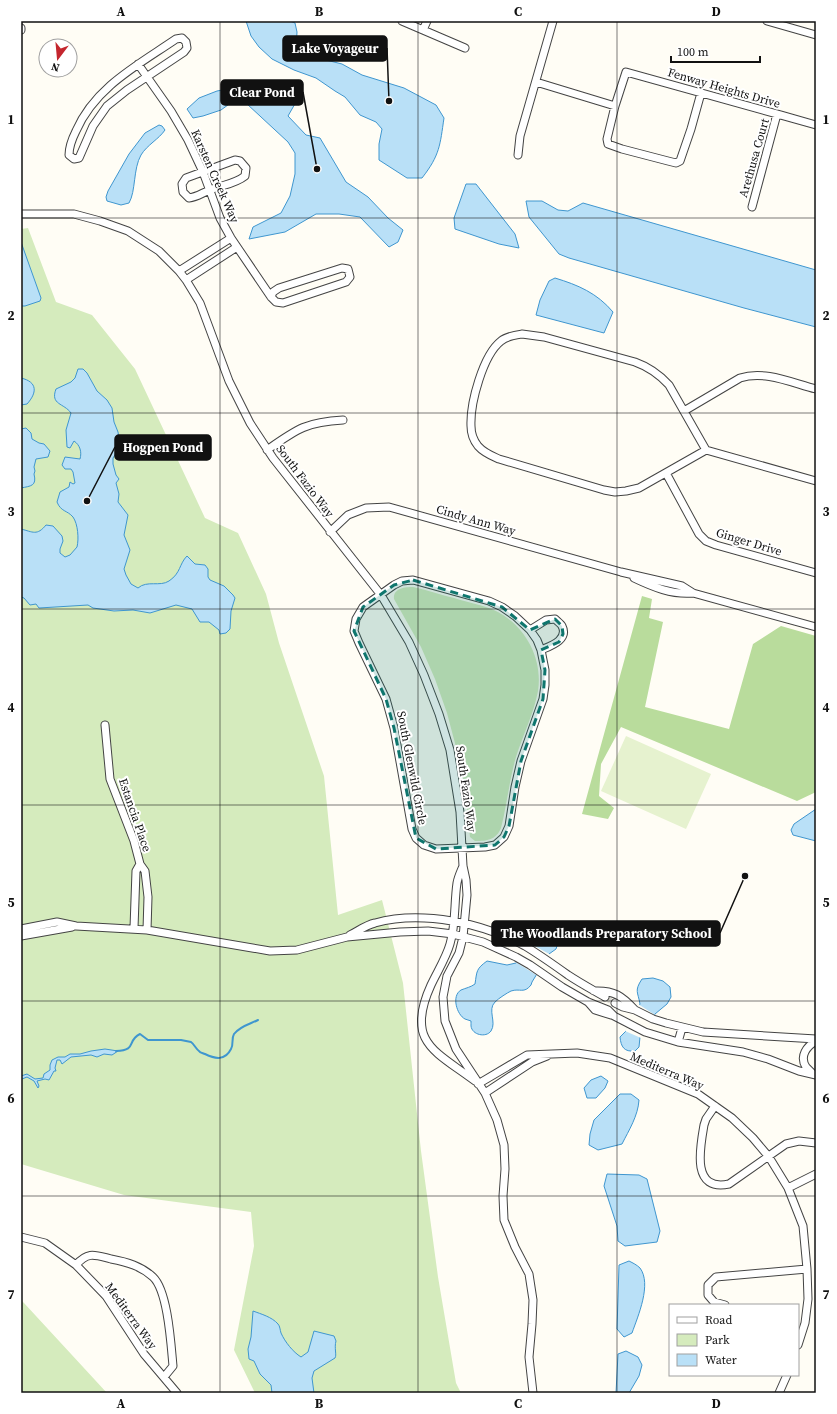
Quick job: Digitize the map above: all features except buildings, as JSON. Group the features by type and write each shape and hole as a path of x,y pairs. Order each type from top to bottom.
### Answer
{"street":[{"path":"402,21 465,48"},
{"path":"423,30 427,21"},
{"path":"518,155 520,136 553,21"},
{"path":"767,21 816,35"},
{"path":"182,38 186,42 187,48 184,52 147,76 107,106 93,126 79,158 74,159 69,154 69,147 81,118 97,97 116,79 138,64 176,39 182,38"},
{"name":"Karsten Creek Way","path":"138,64 171,111 188,140 203,172 220,218 231,238 271,297"},
{"name":"Fenway Heights Drive","path":"615,106 626,72 816,125"},
{"path":"536,82 615,106 607,139 608,144 676,163 680,160 691,129 701,93"},
{"name":"Arethusa Court","path":"752,207 778,114"},
{"path":"234,160 240,161 246,168 246,176 240,180 210,190 197,197 189,198 183,192 182,184 186,178 203,172 234,160"},
{"name":"South Fazio Way","path":"21,214 74,214 128,231 159,251 179,271 200,303 229,381 250,423 267,450 381,595 409,642 439,714 450,750 456,780 463,849 463,866 467,895 463,936 459,953 447,976 443,997 446,1021 456,1049 478,1084"},
{"path":"179,271 231,238"},
{"path":"186,280 237,247"},
{"path":"342,268 348,269 350,277 346,282 283,303 276,302 271,297 273,292 279,288 342,268"},
{"path":"706,450 640,488 626,492 615,492 599,488 499,459 486,453 478,446 473,437 471,428 471,419 482,370 495,348 502,340 511,336 522,334 544,337 627,360 649,368 661,376 669,385 706,450 816,481"},
{"path":"684,411 740,378 749,375 761,375 816,389"},
{"path":"267,450 298,429 322,421 343,420"},
{"name":"Ginger Drive","path":"666,473 699,534 706,541 816,573"},
{"name":"Cindy Ann Way","path":"330,532 348,516 366,508 389,507 621,572 656,587 681,594 693,593 816,627"},
{"name":"South Glenwild Circle","path":"413,580 489,601 502,607 515,616 530,630 537,640 541,650 545,670 543,699 522,761 515,787 509,826 504,837 495,845 463,849 436,849 424,845 416,838 412,829 394,728 388,706 354,631 356,619 363,607 381,595 402,581 413,580"},
{"path":"530,630 546,620 555,619 562,626 563,634 559,642 541,650"},
{"name":"Estancia Place","path":"105,725 110,779 134,841 140,864 145,871 148,894 147,930"},
{"name":"Estancia Place","path":"134,928 136,871 140,864"},
{"name":"South Fazio Way","path":"463,866 457,882 453,934 449,947 427,994 420,1016 422,1031 429,1045 441,1057 478,1084"},
{"path":"347,937 373,923 397,918 454,921 485,929 524,946 605,997"},
{"path":"21,929 57,922 76,926 134,928 270,951 297,950 347,937 400,932 428,931 453,934 483,942 516,957 588,1002 595,1010 614,1016 645,1032 678,1042 743,1052 815,1075"},
{"path":"21,936 76,926"},
{"path":"594,991 605,990 614,992 635,1010"},
{"path":"588,1002 594,991"},
{"path":"615,1003 635,1010 653,1019 682,1028 703,1032 816,1040"},
{"path":"678,1042 682,1028"},
{"path":"815,1075 806,1066 804,1060 806,1049 816,1040"},
{"name":"Mediterra Way","path":"485,1093 532,1062 553,1053"},
{"name":"Mediterra Way","path":"478,1084 527,1055 577,1053 610,1058 698,1094 743,1128 769,1157 788,1188 803,1226 808,1299 801,1323 799,1338"},
{"path":"478,1084 485,1093 497,1120 504,1145 504,1220 528,1274 533,1300 529,1357 533,1393"},
{"path":"715,1106 706,1119 702,1135 700,1167 703,1175 714,1185 729,1184 786,1144 798,1141 816,1143"},
{"path":"788,1188 816,1174"},
{"name":"Mediterra Way","path":"21,1237 45,1243 76,1264 106,1296 144,1354 177,1393"},
{"path":"76,1264 83,1257 92,1254 134,1264 154,1278 164,1297 173,1366 164,1377"},
{"path":"721,1304 714,1302 708,1295 708,1285 716,1276 807,1269"},
{"path":"779,1393 787,1376"}],"highlighted area":[{"path":"413,580 502,607 530,630 555,619 562,626 563,634 559,642 541,650 545,670 543,699 521,761 509,826 504,837 495,845 436,849 416,838 394,728 386,699 354,631 363,607 394,585"}],"green space":[{"path":"28,228 56,302 92,315 135,369 205,518 238,533 266,594 279,643 324,776 338,915 382,900 403,983 421,1151 438,1277 456,1383 461,1393 255,1393 234,1350 254,1246 251,1212 124,1195 21,1164 21,229"},
{"path":"413,587 482,606 498,612 517,626 530,645 535,656 538,667 538,691 531,716 516,757 501,828 497,835 491,839 475,841 470,837 464,782 447,713 435,679 421,647 394,599 395,592 397,590"},
{"path":"642,596 652,599 649,618 663,622 645,707 729,729 753,644 781,626 816,636 816,792 797,801 621,727 601,764 599,796 614,808 608,819 582,814"},
{"path":"626,736 711,774 686,829 601,791"},
{"path":"21,1300 24,1303 107,1393 21,1393"}],"water":[{"path":"246,21 290,21 295,23 297,32 296,48 306,55 342,64 362,75 404,88 436,105 444,118 440,143 436,156 422,178 407,178 379,160 379,144 382,129 376,122 360,115 345,97 316,78 294,70 272,59 259,47 251,36"},
{"path":"260,83 287,94 296,102 288,116 306,135 320,138 346,182 368,197 388,218 403,230 398,242 389,247 360,217 339,214 316,214 285,232 249,239 253,227 281,213 290,196 295,174 295,153 288,142 247,104 232,102 221,110 193,118 187,109 199,98 217,91"},
{"path":"159,125 165,130 146,148 138,161 133,192 129,203 121,205 107,201 106,197 108,191 129,154 145,133"},
{"path":"466,184 476,184 515,234 519,248 499,244 455,229 454,218"},
{"path":"526,201 542,201 558,210 568,211 583,203 816,270 816,327 744,308 559,254 529,217"},
{"path":"21,242 41,298 40,301 25,306 21,306"},
{"path":"555,278 587,290 607,305 613,312 604,333 536,315 540,300 549,281"},
{"path":"78,369 83,369 87,373 97,391 107,400 112,408 114,422 118,432 120,444 113,458 113,464 116,475 119,479 116,483 119,494 118,502 128,515 124,535 130,550 124,569 131,584 138,588 145,584 162,584 169,581 176,575 182,562 187,556 195,564 205,565 208,569 208,577 210,580 224,586 235,598 231,611 230,629 226,633 220,634 219,630 209,622 200,622 192,609 176,605 150,613 133,610 114,611 93,608 88,605 39,608 36,604 30,605 24,598 21,597 21,529 37,532 46,525 53,526 62,536 63,541 60,553 65,557 70,555 77,547 78,532 75,520 71,515 60,508 57,502 60,492 69,487 70,482 73,484 75,483 71,469 65,469 62,465 65,457 80,459 81,451 74,441 70,448 67,447 66,430 71,413 56,401 55,394 56,389 71,382 75,378"},
{"path":"21,378 31,382 34,392 27,404 21,405"},
{"path":"26,428 31,433 32,439 44,444 50,451 48,457 36,459 34,467 34,483 30,486 21,488 21,429"},
{"path":"816,809 816,841 793,835 791,830 794,824"},
{"path":"546,937 548,942 554,942 557,946 556,949 549,954 531,985 524,990 511,991 495,1002 492,1009 493,1027 489,1033 483,1035 474,1032 471,1026 471,1021 462,1017 458,1010 456,1005 456,996 458,993 461,990 475,984 478,971 487,961 507,965 516,963 533,945"},
{"path":"653,978 663,981 670,987 671,997 667,1004 655,1014 640,1037 639,1047 635,1051 628,1051 622,1046 620,1037 626,1031 640,1004 637,992 638,986 642,979"},
{"path":"105,1049 118,1051 112,1055 104,1054 97,1057 91,1055 71,1057 62,1064 60,1060 57,1060 55,1068 56,1071 54,1071 49,1080 45,1079 37,1081 39,1086 38,1088 34,1081 27,1077 21,1078 21,1076 27,1074 35,1079 43,1078 44,1074 50,1070 52,1060 58,1057"},
{"path":"601,1076 608,1081 605,1088 596,1098 587,1098 584,1088 591,1080"},
{"path":"620,1094 631,1094 639,1100 635,1117 622,1144 598,1150 589,1145 594,1120"},
{"path":"607,1174 639,1175 647,1179 660,1231 657,1242 625,1246 618,1241 617,1226 604,1186"},
{"path":"629,1261 640,1268 645,1283 643,1300 632,1333 624,1337 617,1329 619,1265"},
{"path":"253,1311 273,1319 279,1325 281,1333 287,1343 301,1357 308,1352 314,1331 334,1336 336,1341 336,1357 314,1371 312,1378 314,1393 272,1393 271,1385 260,1374 254,1361 249,1359 248,1349 251,1337"},
{"path":"626,1351 638,1357 642,1365 639,1376 629,1393 616,1393 618,1354"}],"pier":[{"path":"531,944 551,955 538,976 514,961"},
{"path":"638,1004 655,1015 641,1038 625,1031"}],"waterway":[{"path":"116,1051 130,1047 133,1039 140,1034 148,1040 181,1040 191,1042 201,1053 220,1058 229,1053 233,1036 236,1031 258,1020"}],"tunnel":[{"path":"605,997 615,1003"}],"place":[{"name":"Lake Voyageur","path":"389,101"},
{"name":"Clear Pond","path":"317,169"},
{"name":"Hogpen Pond","path":"87,501"},
{"name":"The Woodlands Preparatory School","path":"745,876"}]}
